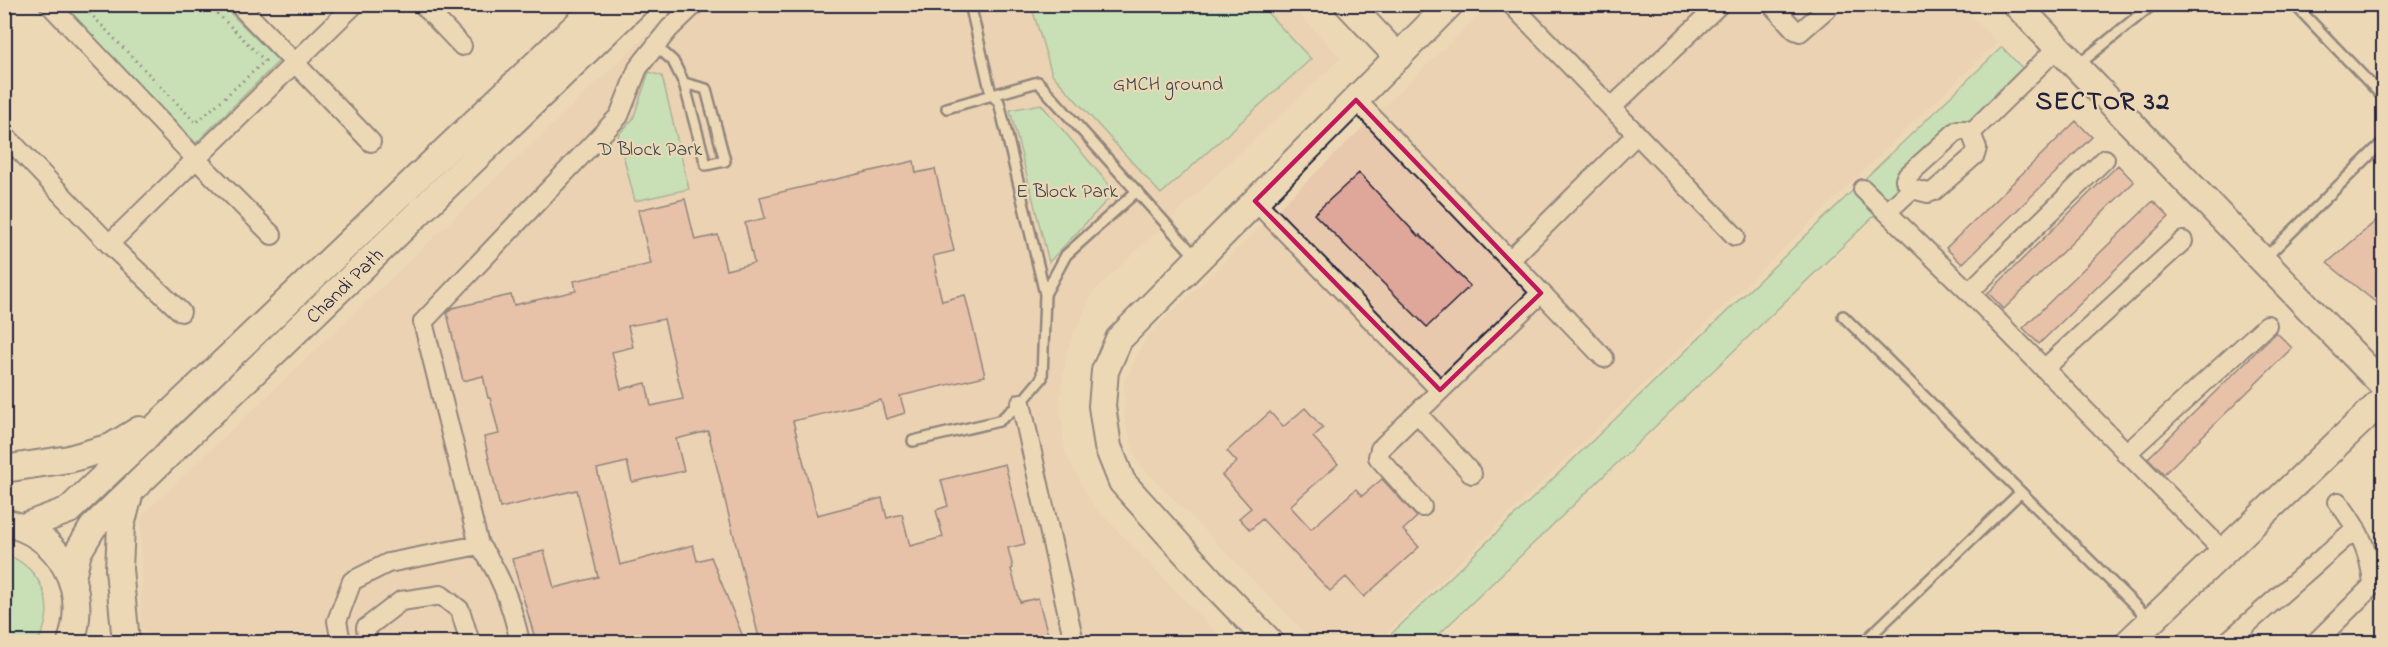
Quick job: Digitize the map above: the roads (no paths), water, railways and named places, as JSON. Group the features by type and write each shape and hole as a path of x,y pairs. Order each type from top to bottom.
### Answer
{"main road":[{"name":"Chandi Path","path":"14,524 69,510 599,4"},
{"name":"Chandi Path","path":"72,578 78,552 93,527 635,4"},
{"path":"1348,4 1398,57"},
{"path":"1270,642 1211,581 1122,482 1108,447 1102,406 1105,371 1119,339 1450,4"},
{"path":"2016,4 2384,386"},
{"path":"2129,642 2384,399"},
{"path":"4,469 69,459 111,447 173,410"},
{"path":"126,642 119,569 121,525 130,491"},
{"path":"14,524 35,533 64,561 76,590 77,638"}],"street":[{"path":"49,4 196,159 272,235"},
{"path":"238,4 371,142"},
{"path":"109,244 355,4"},
{"path":"423,4 462,46"},
{"path":"520,642 505,594 490,559 479,545 423,322 619,116 638,68 655,45 695,4"},
{"path":"1511,4 1735,236"},
{"path":"1611,108 1720,4"},
{"path":"1771,4 1795,30 1800,32 1832,4"},
{"path":"1971,133 2058,47"},
{"path":"1356,100 1604,358"},
{"path":"1958,130 1971,133 1977,148 1974,155 1934,191 1928,193 1912,189 1905,177 1958,130"},
{"path":"4,134 109,244 181,312"},
{"path":"1510,260 1636,134"},
{"path":"1969,292 2105,159"},
{"path":"1863,189 1969,292 2224,552"},
{"path":"1887,212 1912,189"},
{"path":"1255,201 1440,390"},
{"path":"2044,369 2183,241"},
{"path":"1422,507 1378,456 1380,449 1541,293"},
{"path":"2126,454 2266,325"},
{"path":"1021,403 1074,642"},
{"path":"1417,413 1472,474"},
{"path":"2316,642 2378,579 2356,528 2338,502"},
{"path":"2235,640 2356,528"},
{"path":"341,642 337,621 352,581 388,563 479,545"},
{"path":"368,642 366,628 401,601 441,595 460,610 470,642"}],"lane":[{"path":"913,441 999,421 1021,403 1042,378 1045,294 999,102 992,94 970,4"},
{"path":"2076,66 2153,4"},
{"path":"2294,4 2384,98"},
{"path":"655,45 673,61 684,83 706,165 725,161 706,90 684,83"},
{"path":"947,108 1038,82 1198,259"},
{"path":"2263,261 2384,141"},
{"path":"1045,294 1066,255 1137,191"},
{"path":"1843,316 2151,621"},
{"path":"1864,642 2021,492"}],"district":[{"name":"SECTOR 32","path":"2103,100"}],"park label":[{"name":"GMCH ground","path":"1168,83"},
{"name":"D Block Park","path":"650,148"},
{"name":"E Block Park","path":"1067,190"}]}
